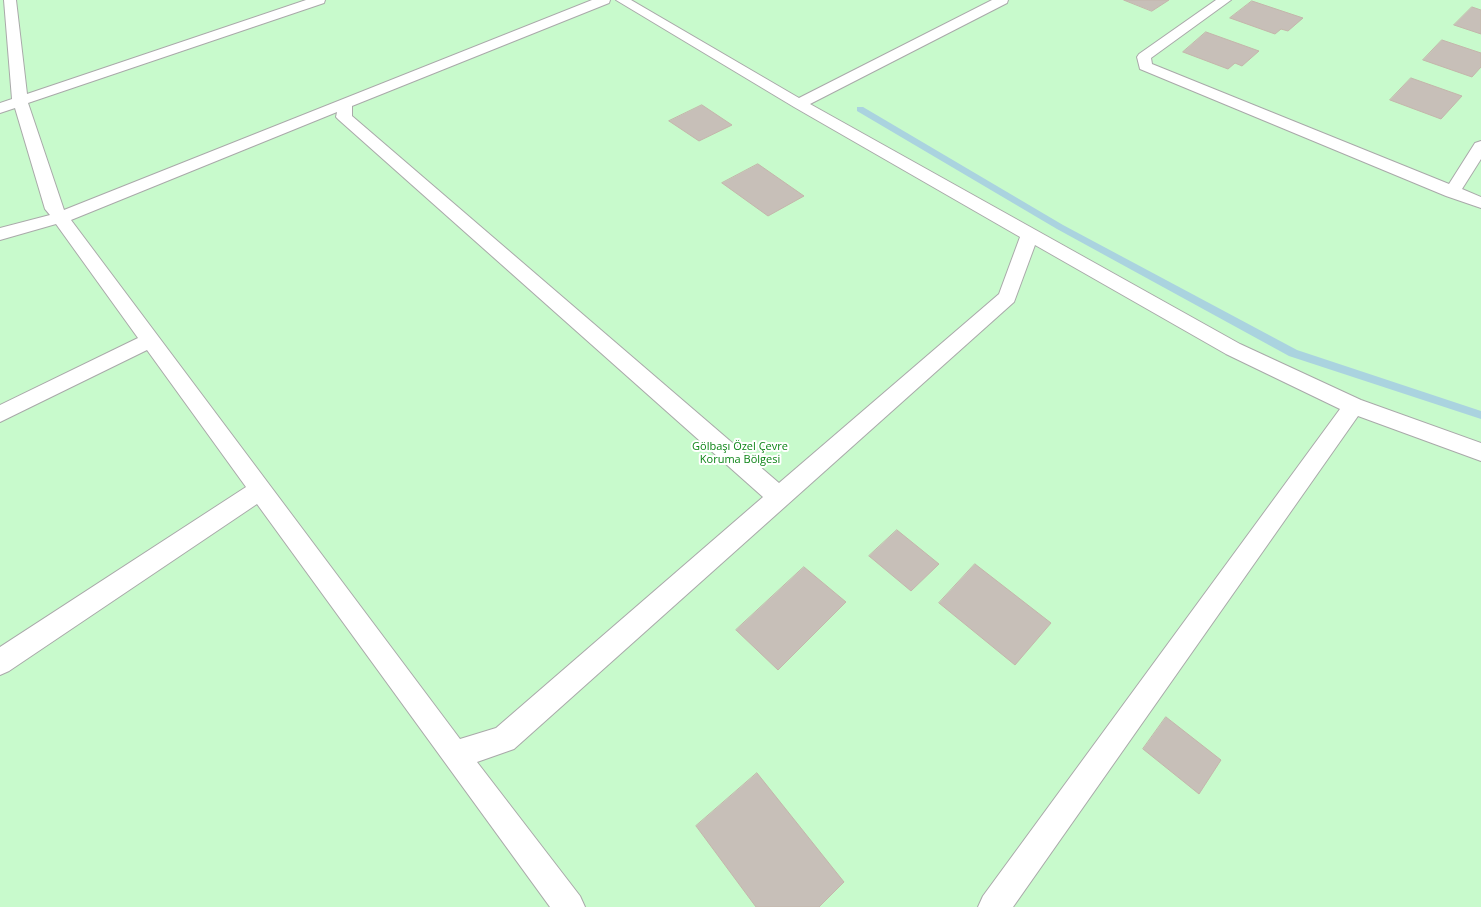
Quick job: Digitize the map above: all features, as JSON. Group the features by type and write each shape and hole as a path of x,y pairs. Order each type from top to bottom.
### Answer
{"street":[{"path":"0,3 10,0 10,105 59,218 569,907"},
{"path":"10,105 319,0"},
{"path":"0,234 59,218 604,0"},
{"path":"622,0 799,104 1233,349 1354,406 1481,452"},
{"path":"799,104 1002,0"},
{"path":"1225,0 1144,57 1145,66 1452,192 1481,202"},
{"path":"345,103 344,117 779,497"},
{"path":"1452,192 1481,146"},
{"path":"455,755 504,738 1007,297 1030,234"},
{"path":"0,414 150,340"},
{"path":"994,907 1354,406"},
{"path":"0,662 260,490"}],"green space":[{"name":"Gölbaşı Özel Çevre Koruma Bölgesi","path":"0,0 1481,0 1481,907 0,907"}],"building":[{"path":"1124,0 1169,0 1152,11"},
{"path":"1252,1 1303,18 1288,31 1281,29 1275,34 1230,18"},
{"path":"1472,7 1481,10 1481,34 1454,25"},
{"path":"1206,32 1259,51 1242,66 1235,63 1228,69 1183,52"},
{"path":"1442,40 1481,53 1481,67 1472,77 1423,60"},
{"path":"1411,78 1462,96 1441,119 1390,100"},
{"path":"702,105 732,125 699,141 669,121"},
{"path":"758,164 804,196 768,216 722,183"},
{"path":"897,530 939,564 911,591 869,556"},
{"path":"975,564 1051,623 1015,665 939,603"},
{"path":"804,567 846,602 778,670 736,630"},
{"path":"1166,717 1221,760 1199,794 1143,749"},
{"path":"757,773 844,882 819,907 756,907 696,826"}],"waterway":[{"path":"860,109 1060,227 1293,353 1481,415"}]}
